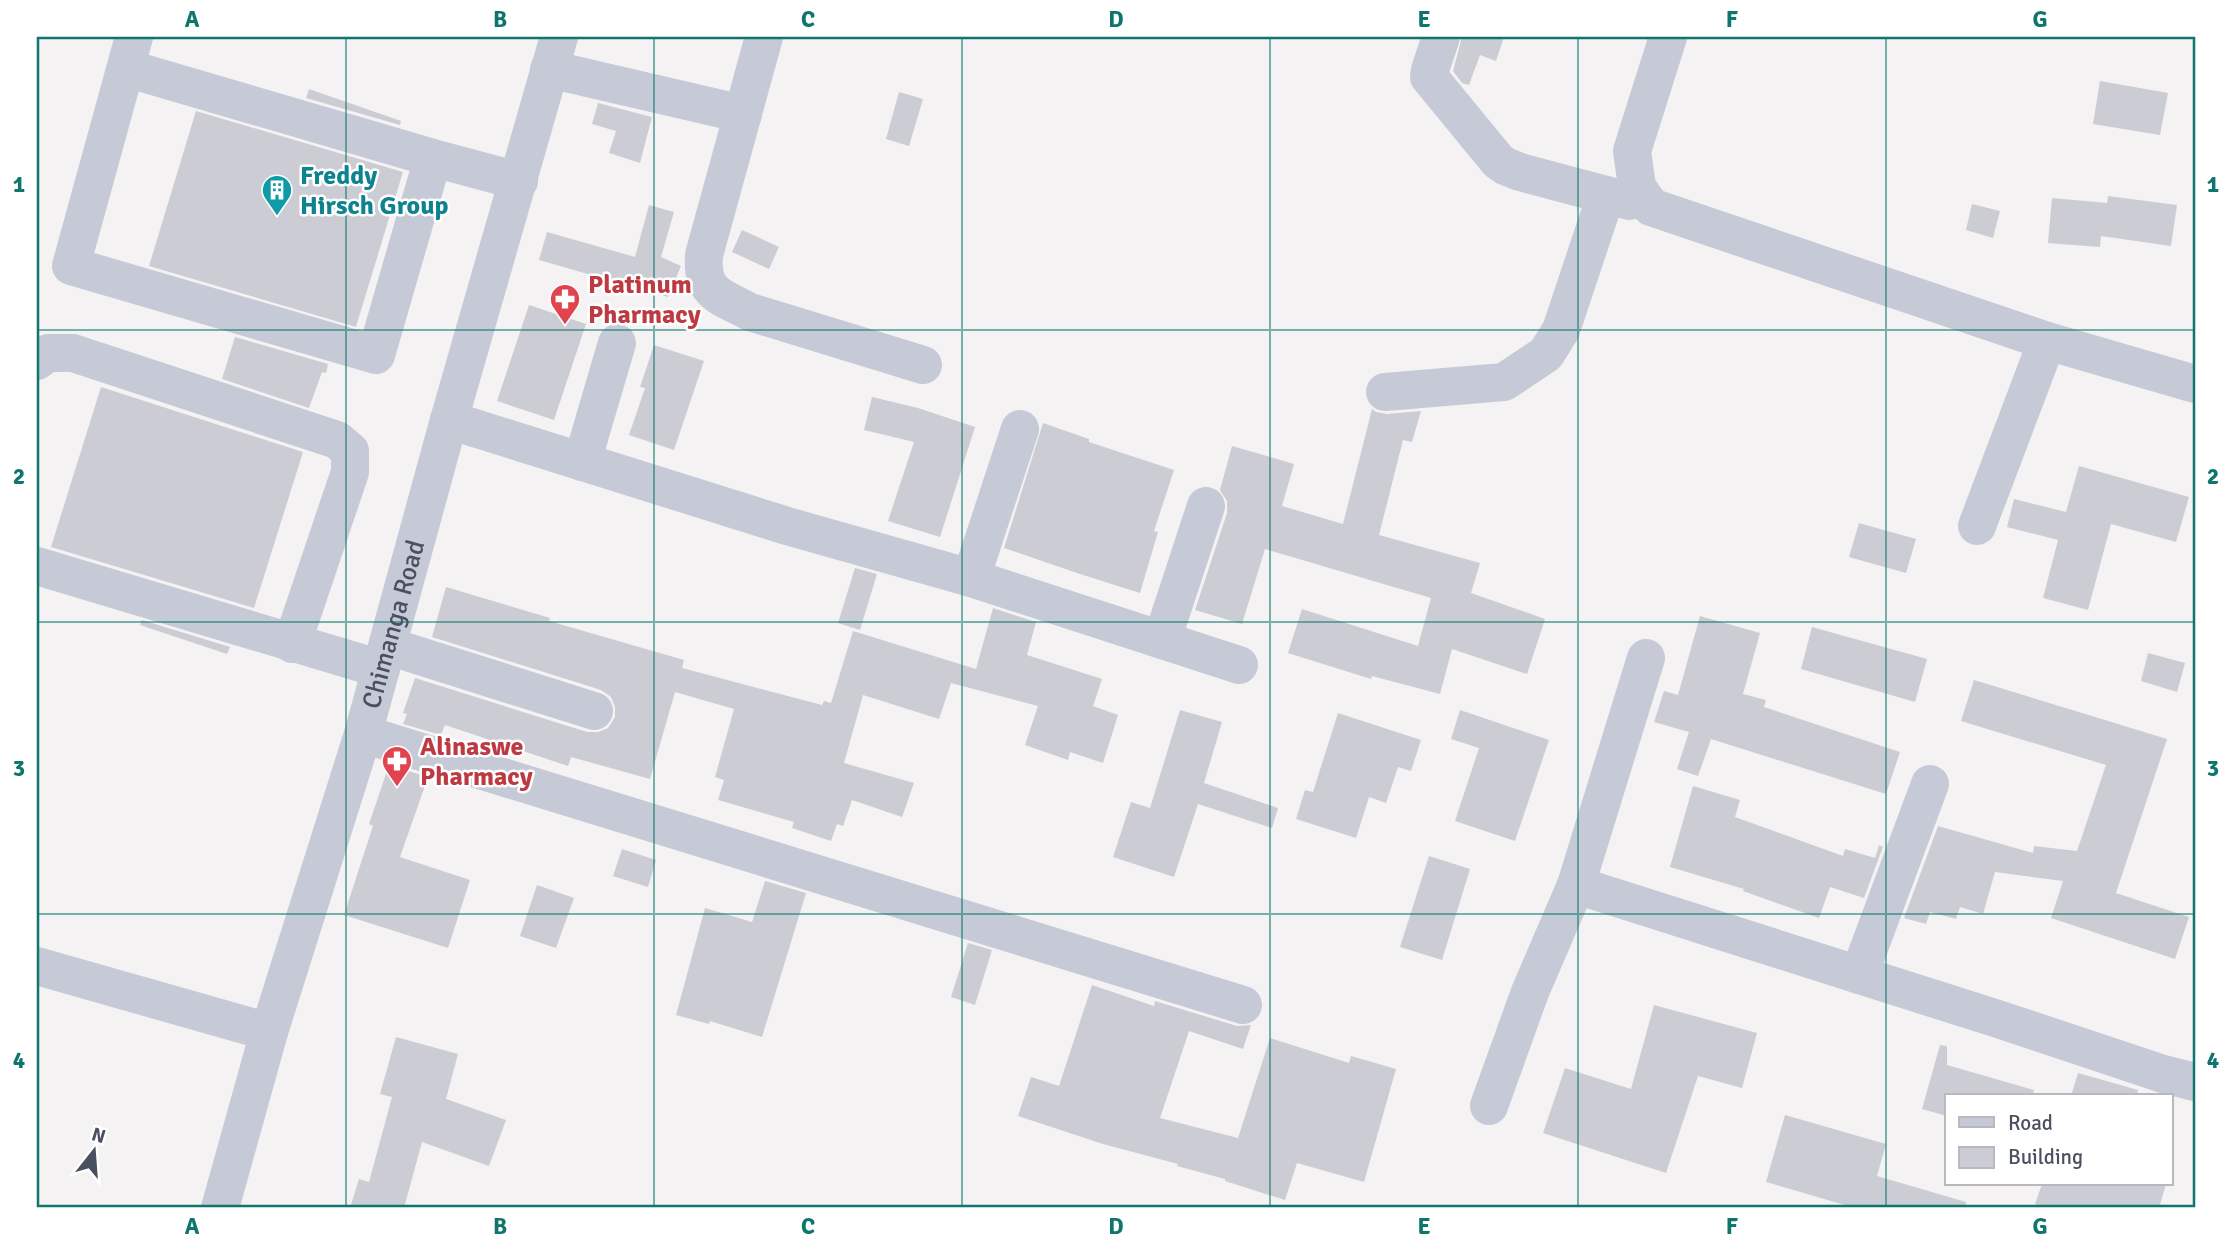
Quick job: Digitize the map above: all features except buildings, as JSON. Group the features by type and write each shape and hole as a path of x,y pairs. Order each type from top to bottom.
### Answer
{"street":[{"path":"764,37 704,256 703,271 707,286 724,299 750,312 923,365"},
{"path":"1441,37 1429,77 1505,166 1651,207 2047,341 2195,384"},
{"path":"1651,207 1637,187 1632,151 1668,37"},
{"path":"433,158 376,355 71,266 130,52 433,158 519,181"},
{"path":"554,53 743,114"},
{"name":"Chimanga Road","path":"220,1208 270,1032 363,734 554,53"},
{"path":"1385,392 1504,382 1546,354 1561,330 1606,195"},
{"path":"1977,526 2047,341"},
{"path":"582,462 617,343"},
{"path":"37,361 48,353 73,353 337,440 350,451 350,471 292,644"},
{"path":"449,420 787,526 971,578 1239,665"},
{"path":"971,578 1020,429"},
{"path":"1162,640 1206,506"},
{"path":"37,566 292,644 384,657 594,711"},
{"path":"1489,1106 1530,992 1576,885 1646,658"},
{"path":"363,734 1243,1005"},
{"path":"1859,975 1930,784"},
{"path":"1576,885 2195,1082"},
{"path":"37,965 270,1032"}],"place":[{"name":"Freddy Hirsch Group","path":"277,217"},
{"name":"Platinum Pharmacy","path":"565,326"},
{"name":"Alinaswe Pharmacy","path":"397,788"}]}
